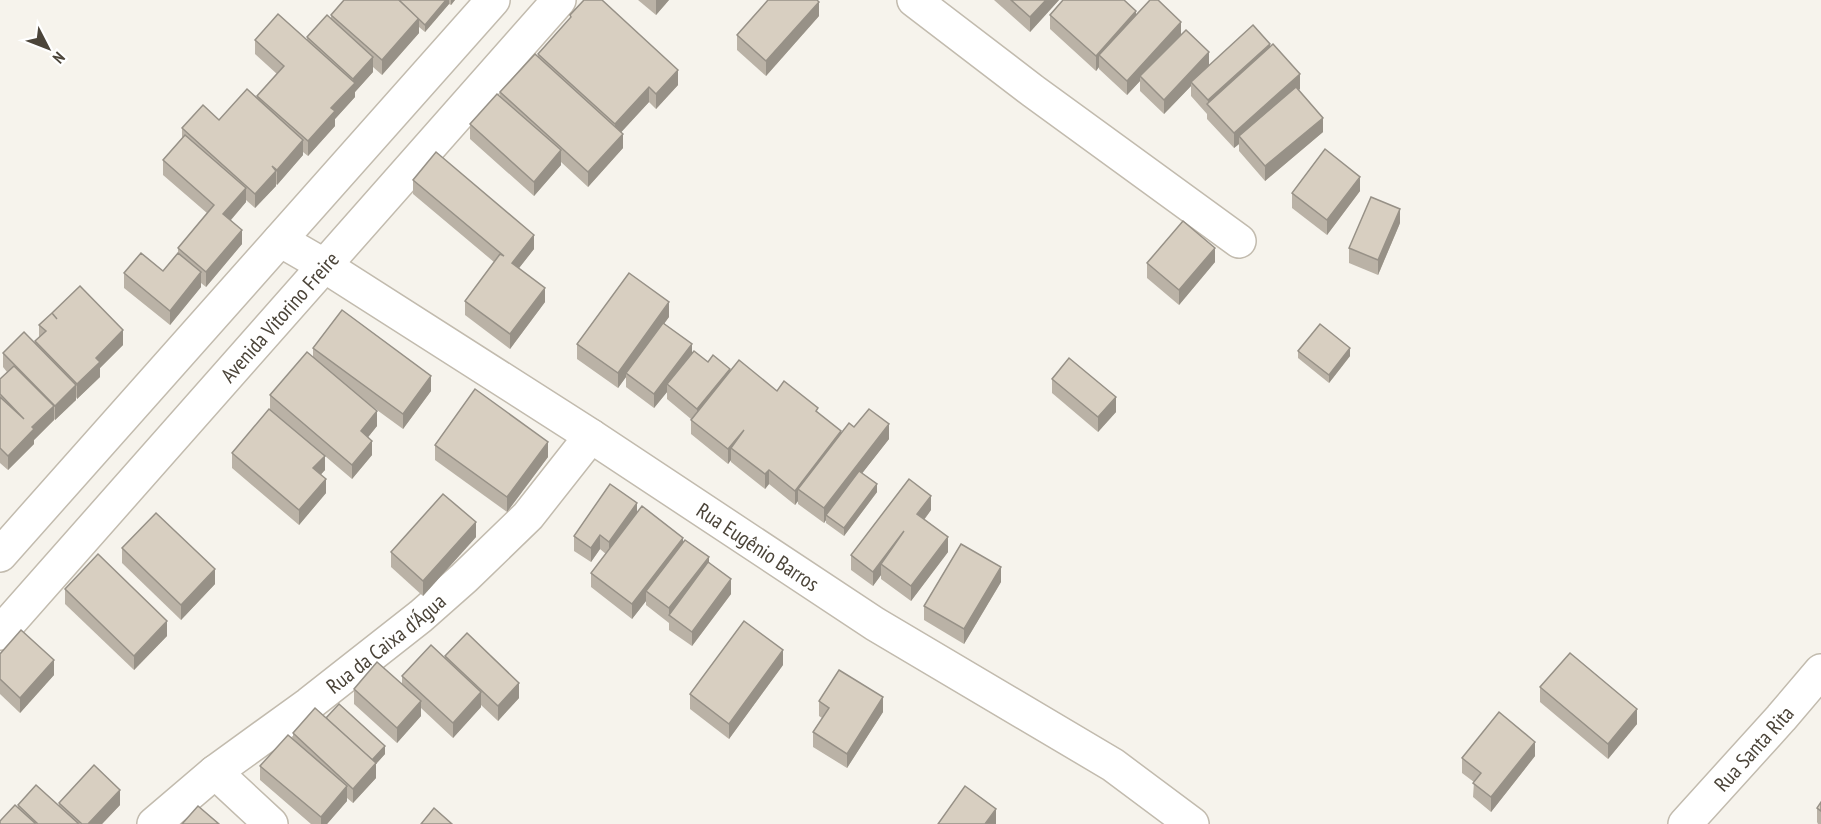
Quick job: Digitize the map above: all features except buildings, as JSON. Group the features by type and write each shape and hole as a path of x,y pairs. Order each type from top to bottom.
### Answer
{"street":[{"path":"0,555 493,0"},
{"name":"Avenida Vitorino Freire","path":"0,633 559,0"},
{"path":"914,0 1033,91 1239,241"},
{"name":"Rua Eugênio Barros","path":"280,240 325,266 591,436 874,624 1113,765 1192,824"},
{"name":"Rua da Caixa d'Água","path":"154,824 215,772 309,704 430,609 528,516 591,436"},
{"name":"Rua Santa Rita","path":"1685,824 1821,671"},
{"path":"215,772 271,824"}]}
